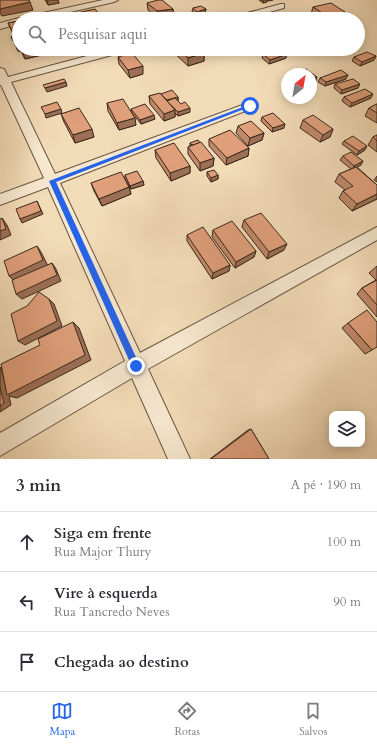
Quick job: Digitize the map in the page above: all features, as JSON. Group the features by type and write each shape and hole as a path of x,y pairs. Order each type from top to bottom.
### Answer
{"street":[{"path":"60,12 114,0"},
{"path":"260,12 281,6"},
{"path":"0,26 12,23"},
{"path":"94,56 1,78 52,181 179,459"},
{"path":"0,200 250,106"},
{"path":"0,445 136,366 377,234"}],"building":[{"path":"0,0 29,0 30,2 0,9"},
{"path":"162,0 173,9 157,11 147,3"},
{"path":"331,3 345,12 321,12 313,7"},
{"path":"201,6 206,9 197,12 193,8"},
{"path":"95,9 98,12 81,12"},
{"path":"12,22 12,30 8,23"},
{"path":"367,52 376,56 362,62 354,57 365,56 365,53"},
{"path":"135,56 143,66 128,70 118,57"},
{"path":"265,56 281,56 270,60"},
{"path":"341,70 348,75 326,82 320,78"},
{"path":"64,79 66,82 45,88 43,85"},
{"path":"353,79 360,84 342,90 335,84"},
{"path":"365,89 373,94 352,103 344,97"},
{"path":"172,90 178,97 167,100 161,94"},
{"path":"160,93 175,110 164,114 149,96"},
{"path":"175,98 181,104 185,102 190,108 178,112 167,101"},
{"path":"123,99 135,118 117,123 107,103"},
{"path":"57,102 61,109 45,114 41,107"},
{"path":"145,104 154,115 140,120 131,109"},
{"path":"377,104 377,113 369,108"},
{"path":"79,108 92,129 73,135 61,114"},
{"path":"273,113 285,124 273,128 262,117"},
{"path":"313,115 333,129 323,135 303,120"},
{"path":"251,121 264,133 250,138 238,126"},
{"path":"230,130 249,148 227,158 209,139"},
{"path":"377,135 377,141 373,137"},
{"path":"353,136 367,146 359,151 344,141"},
{"path":"198,140 200,143 192,145 190,143"},
{"path":"201,142 214,158 200,163 188,147"},
{"path":"174,143 190,166 170,173 155,150"},
{"path":"351,152 363,161 354,166 343,156"},
{"path":"356,167 377,185 377,194 357,204 343,191 353,186 339,174"},
{"path":"214,170 218,175 211,178 207,172"},
{"path":"137,171 143,181 130,186 125,175"},
{"path":"121,172 129,187 99,199 91,183"},
{"path":"37,201 41,211 20,219 16,209"},
{"path":"261,213 287,244 269,252 244,220"},
{"path":"2,218 6,229 0,231 0,219"},
{"path":"232,221 256,251 236,262 213,230"},
{"path":"203,227 230,265 213,273 187,235"},
{"path":"37,246 43,260 9,276 4,261"},
{"path":"52,263 57,275 16,294 12,280"},
{"path":"377,280 377,305 362,288"},
{"path":"39,292 49,299 57,321 18,341 11,314 27,306"},
{"path":"367,310 377,322 377,347 372,350 348,323"},
{"path":"73,322 85,355 7,395 1,364 40,345 38,339"},
{"path":"0,388 4,403 0,406"},
{"path":"251,429 269,459 211,459"}],"route":[{"path":"136,366 52,181 250,106"}]}
